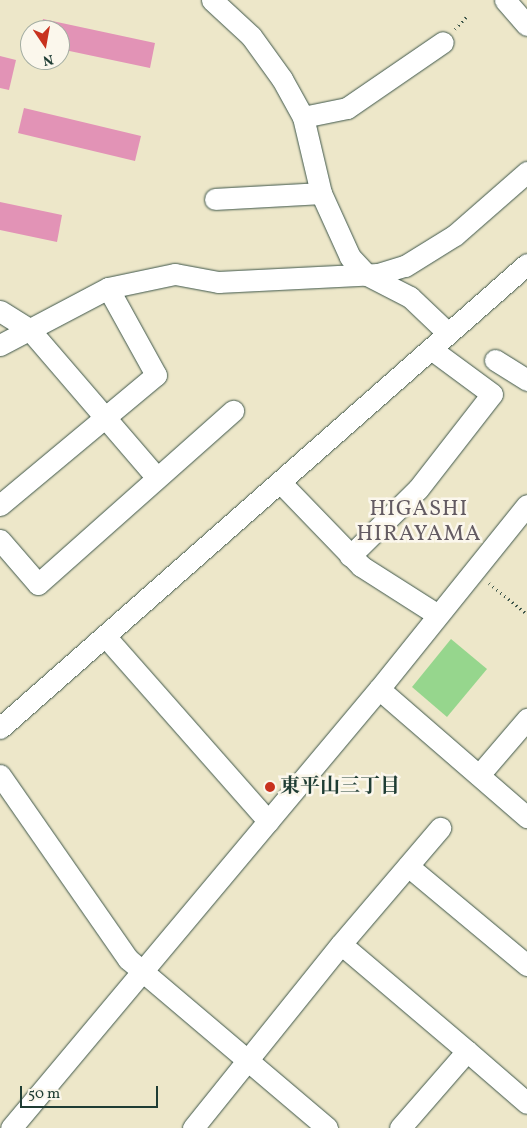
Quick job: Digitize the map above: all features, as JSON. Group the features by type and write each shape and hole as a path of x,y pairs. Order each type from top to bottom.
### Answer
{"street":[{"path":"212,0 251,36 282,79 303,117 321,193 346,251 366,275 410,297 448,334"},
{"path":"505,0 527,25"},
{"path":"303,117 347,108 443,42"},
{"path":"0,345 108,288 175,274 218,282 366,275 405,266 455,235 527,172"},
{"path":"214,199 321,193"},
{"path":"0,728 527,264"},
{"path":"0,505 103,417 156,375 108,288"},
{"path":"0,311 29,329 157,478"},
{"path":"350,556 418,489 492,394 431,349"},
{"path":"495,360 527,380"},
{"path":"0,540 38,584 233,411"},
{"path":"280,482 350,556 438,615"},
{"path":"11,1128 379,689 527,505"},
{"path":"105,636 268,821"},
{"path":"379,689 527,817"},
{"path":"479,775 527,719"},
{"path":"0,775 128,959 141,973 327,1128"},
{"path":"193,1128 341,944 440,828"},
{"path":"408,866 527,965"},
{"path":"341,944 527,1103"},
{"path":"400,1128 466,1051"}],"path":[{"path":"474,570 527,614"}],"green space":[{"path":"451,639 487,669 447,717 412,687"}],"building":[{"path":"70,25 155,43 150,68 70,51"},
{"path":"0,56 16,60 9,90 0,88"},
{"path":"24,108 141,136 135,161 18,133"},
{"path":"0,202 62,215 57,242 0,230"}],"place":[{"name":"東平山三丁目","path":"270,787"}],"district":[{"name":"HIGASHI HIRAYAMA","path":"419,522"}]}
